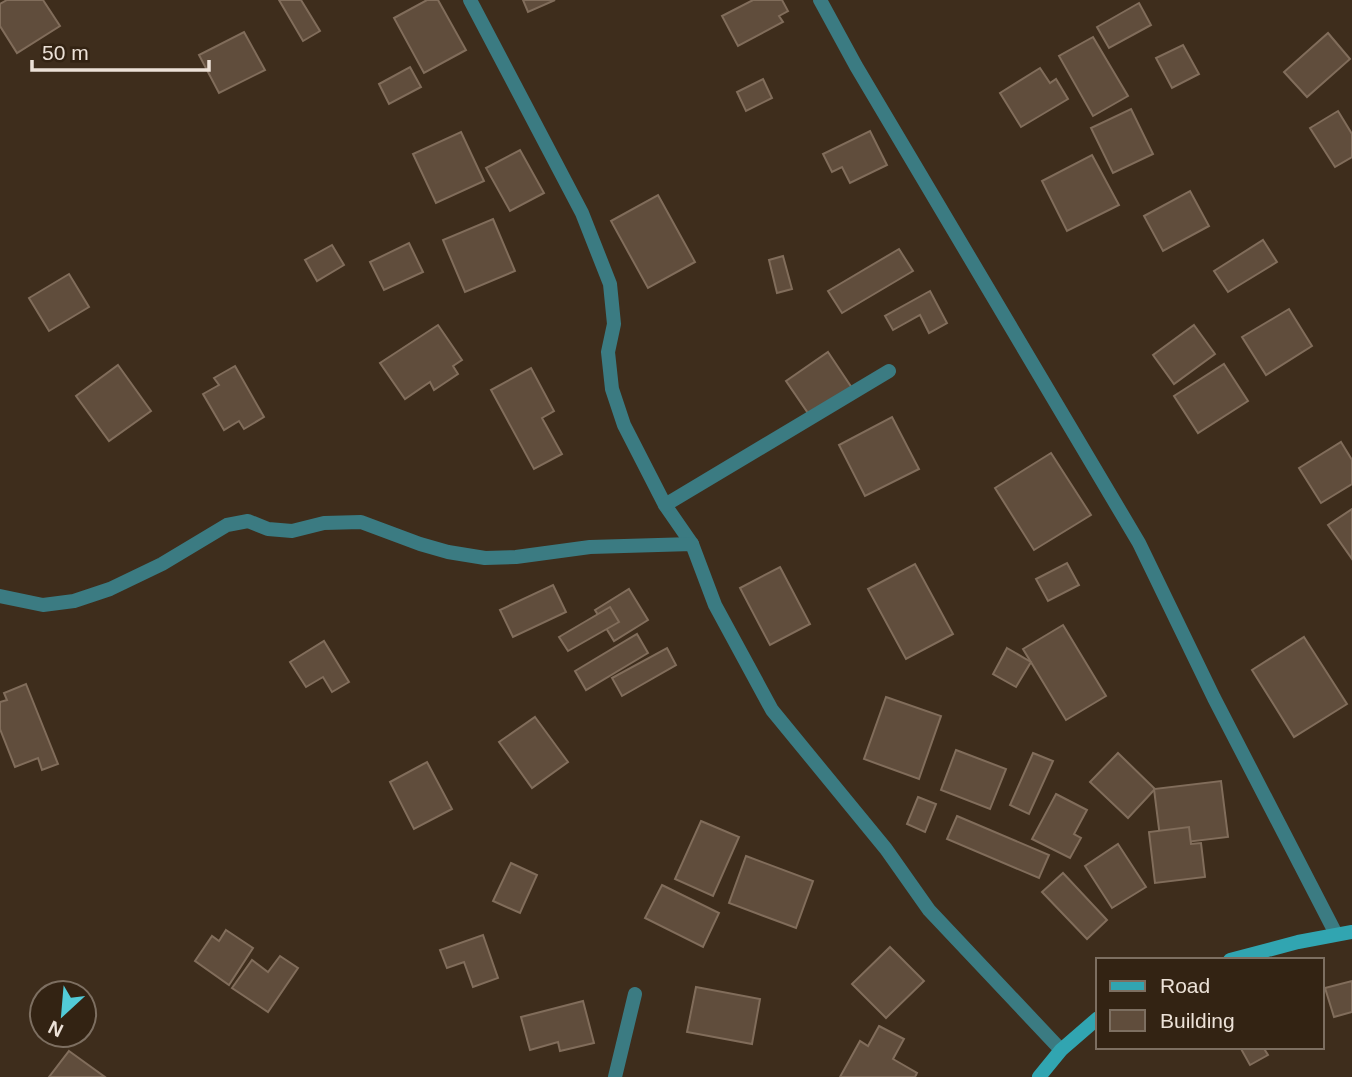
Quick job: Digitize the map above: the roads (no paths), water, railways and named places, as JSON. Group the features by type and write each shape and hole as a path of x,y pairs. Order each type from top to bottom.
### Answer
{"main road":[{"path":"1238,958 1352,932"},
{"path":"1038,1077 1061,1050 1096,1020"}],"street":[{"path":"470,0 582,213 610,284 614,324 608,352 612,389 624,425 666,505 692,544 715,605 739,653 772,710 886,849 929,911 1061,1050"},
{"path":"820,0 856,66 1139,543 1214,698 1336,934"},
{"path":"666,505 890,371"},
{"path":"0,596 43,605 74,601 110,589 162,564 228,525 248,521 268,529 292,531 324,523 361,522 420,544 485,558 516,557 590,547 692,544"},
{"path":"615,1077 635,993"}]}
